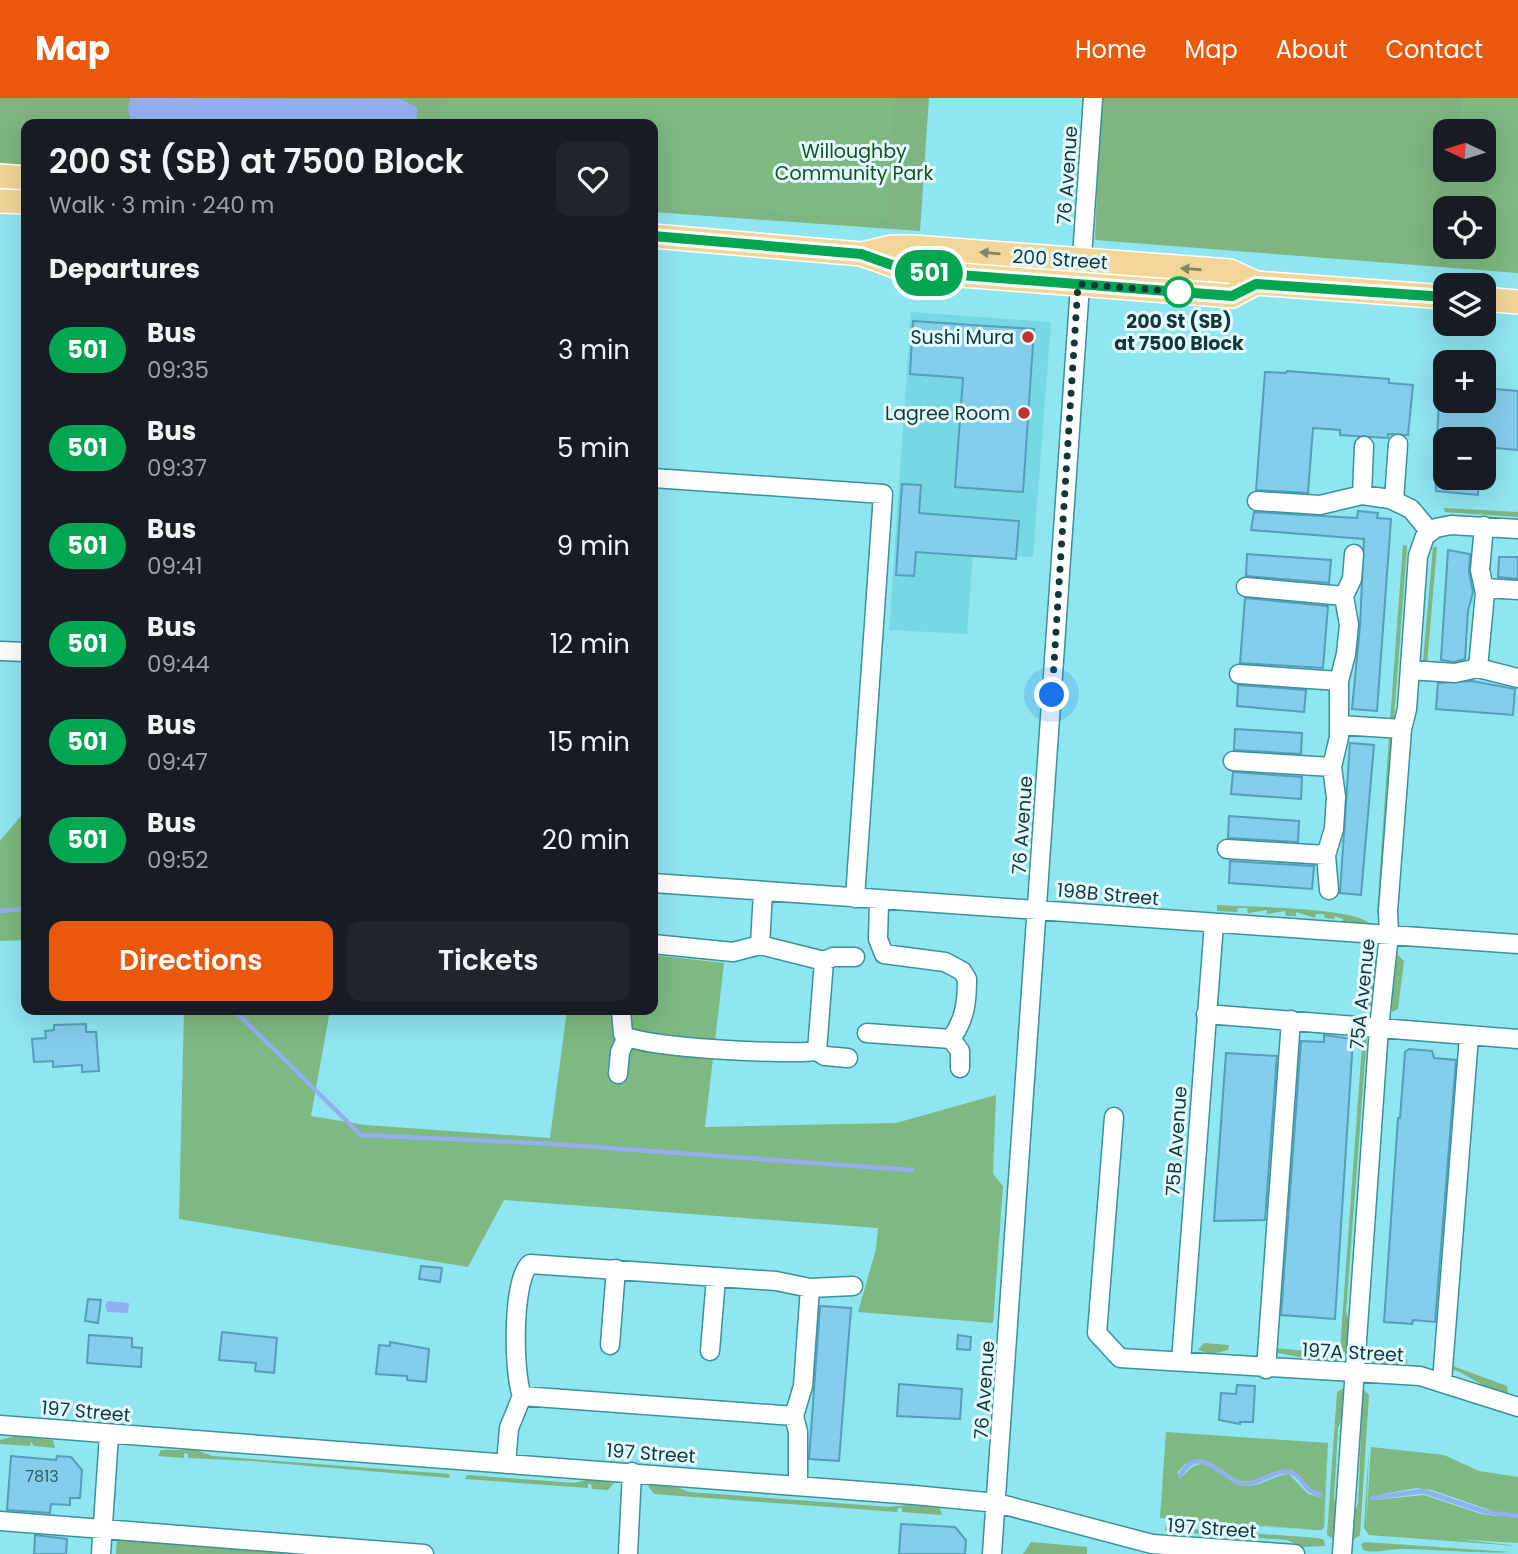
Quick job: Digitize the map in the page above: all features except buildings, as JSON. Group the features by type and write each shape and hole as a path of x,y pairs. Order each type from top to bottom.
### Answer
{"main road":[{"path":"0,176 21,178"},
{"path":"0,201 21,202"},
{"name":"200 Street","path":"658,236 861,254 909,271 1232,296 1256,284"},
{"name":"200 Street","path":"861,254 892,247 913,247 1230,271 1256,284 1433,296"},
{"path":"1496,300 1518,302"}],"street":[{"name":"76 Avenue","path":"992,1554 1093,98"},
{"path":"1394,500 1398,444"},
{"path":"1362,495 1364,446"},
{"path":"658,478 883,494 855,898"},
{"path":"1257,501 1320,505 1362,495 1394,500 1411,509 1430,532 1451,525 1518,529"},
{"path":"1478,668 1484,587 1480,570 1484,526"},
{"name":"75A Avenue","path":"1342,1554 1402,729 1410,670 1419,556 1422,542 1430,532"},
{"path":"1329,890 1326,855 1334,829 1336,797 1332,767 1340,725 1339,681 1346,654 1349,625 1344,596 1352,579 1354,554"},
{"path":"1246,587 1344,596"},
{"path":"1484,587 1518,590"},
{"path":"0,651 21,652"},
{"path":"1410,670 1455,673 1478,668 1518,678"},
{"path":"1239,674 1339,681"},
{"path":"1340,725 1402,729"},
{"path":"1233,761 1332,767"},
{"path":"1227,849 1326,855"},
{"name":"198B Street","path":"658,883 1518,944"},
{"path":"760,945 763,892"},
{"path":"879,901 878,939 884,954 945,962 962,971 967,979 967,1005 961,1025 951,1039"},
{"name":"75B Avenue","path":"1181,1361 1214,923"},
{"path":"658,944 733,952 760,945 824,961 833,957 855,957"},
{"path":"817,1051 824,961"},
{"path":"1206,1014 1518,1039"},
{"path":"618,1074 620,1052 626,1039 622,1015"},
{"path":"1266,1369 1291,1020"},
{"path":"867,1033 951,1039 960,1051 960,1068"},
{"path":"1442,1381 1469,1036"},
{"path":"626,1039 639,1043 721,1049 817,1051 825,1056 848,1058"},
{"name":"197A Street","path":"1114,1117 1097,1333 1120,1357 1266,1369 1355,1372 1442,1381 1518,1407"},
{"path":"506,1464 509,1428 522,1396 514,1360 524,1269 530,1264 776,1281 810,1288 853,1286"},
{"path":"610,1345 616,1269"},
{"path":"710,1351 716,1278"},
{"path":"798,1486 798,1432 794,1416 803,1386 810,1288"},
{"path":"522,1396 794,1416"},
{"name":"197 Street","path":"0,1425 632,1472 997,1503 1152,1544 1295,1554"},
{"path":"101,1554 109,1435"},
{"path":"628,1554 632,1472"},
{"path":"0,1521 424,1554"}],"shaded area":[{"path":"130,98 401,99 417,108 417,119 131,119 128,110"},
{"path":"911,312 1051,322 1033,557 973,554 967,634 889,630"},
{"path":"108,1301 129,1303 128,1313 107,1312 105,1305"}],"green space":[{"name":"Willoughby Community Park","path":"0,98 929,98 920,231 658,212 658,119 21,119 21,165 0,163"},
{"name":"Willoughby Community Park","path":"450,98 894,98 888,220 658,204 658,119 436,119"},
{"path":"1101,98 1463,98 1462,119 1433,119 1433,182 1458,182 1458,196 1433,196 1433,259 1454,259 1454,268 1095,240"},
{"path":"1463,98 1518,98 1518,273 1454,268 1454,259 1496,259 1496,196 1458,196 1458,182 1496,182 1496,119 1462,119"},
{"path":"1444,508 1518,512 1518,517 1445,512"},
{"path":"1403,545 1407,546 1394,719 1390,721"},
{"path":"1433,547 1437,547 1427,664 1423,662"},
{"path":"1389,737 1393,739 1379,917 1377,913"},
{"path":"21,816 21,940 0,941 0,841"},
{"path":"1217,905 1324,911 1362,919 1371,925 1342,923 1343,919 1335,916 1334,919 1325,918 1324,914 1316,914 1315,918 1296,912 1296,916 1286,916 1285,911 1248,913 1247,908 1238,908 1237,912 1217,911"},
{"path":"1379,953 1369,1017 1365,1019 1371,959"},
{"path":"1397,954 1404,961 1398,1009 1392,1012 1393,967"},
{"path":"658,956 724,963 705,1127 896,1123 996,1095 993,1174 1003,1186 993,1323 858,1312 876,1249 878,1228 504,1200 468,1267 179,1219 184,1015 329,1015 311,1116 365,1125 550,1138 566,1015 658,1015"},
{"path":"1363,1032 1367,1035 1346,1311 1351,1330 1346,1353 1340,1349"},
{"path":"1204,1343 1229,1345 1228,1350 1212,1354 1198,1350"},
{"path":"1273,1348 1333,1353 1338,1360 1324,1361 1275,1353"},
{"path":"1377,1356 1407,1359 1407,1363 1398,1366 1372,1363"},
{"path":"1450,1365 1507,1386 1508,1393 1486,1387 1452,1369"},
{"path":"1344,1388 1345,1412 1338,1428 1334,1499 1338,1514 1334,1539 1327,1535 1337,1392"},
{"path":"1363,1389 1369,1395 1360,1535 1353,1540 1352,1519 1358,1503"},
{"path":"1166,1432 1328,1443 1323,1526 1318,1530 1160,1518","holes":["1199,1460 1233,1478 1244,1481 1292,1470 1309,1488 1319,1492 1319,1497 1308,1494 1289,1474 1246,1486 1237,1484 1208,1465 1192,1467 1183,1476 1177,1473 1185,1464"]},
{"path":"16,1436 53,1440 55,1448 34,1446 31,1442 30,1446 0,1444 0,1440"},
{"path":"1328,1443 1324,1528 1318,1530 1323,1526"},
{"path":"1369,1447 1366,1529 1518,1546 1369,1535 1364,1528"},
{"path":"1371,1447 1444,1455 1479,1471 1518,1477 1518,1543 1369,1534 1366,1529","holes":["1416,1488 1432,1490 1496,1512 1496,1516 1481,1514 1424,1495 1375,1500 1377,1495"]},
{"path":"161,1450 197,1450 212,1456 449,1474 450,1478 188,1458 188,1454 184,1453 184,1458 158,1456"},
{"path":"467,1475 574,1483 591,1479 614,1483 608,1490 592,1489 591,1484 588,1484 588,1488 465,1479"},
{"path":"648,1486 674,1486 689,1492 890,1507 927,1506 940,1508 942,1515 902,1512 902,1508 898,1508 897,1512 654,1494"},
{"path":"1165,1527 1318,1538 1324,1540 1325,1546 1303,1547 1287,1540 1165,1531"},
{"path":"117,1537 341,1554 116,1554"},
{"path":"1031,1542 1087,1547 1087,1554 1023,1554"},
{"path":"1365,1542 1510,1552 1400,1549 1373,1552 1363,1550 1361,1544"}],"waterway":[{"path":"0,911 21,909"},
{"path":"239,1015 361,1135 538,1143 912,1170"},
{"path":"1180,1476 1187,1466 1195,1462 1210,1464 1232,1480 1246,1484 1286,1472 1296,1475 1310,1491 1321,1495"},
{"path":"1372,1498 1423,1491 1486,1512 1518,1516"}],"bus line":[{"name":"501","path":"658,236 861,254 909,271 987,278 1232,296 1256,284 1433,296"}],"place":[{"name":"200 St (SB) at 7500 Block","path":"1179,292"},
{"name":"Sushi Mura","path":"1028,337"},
{"name":"Lagree Room","path":"1024,413"}],"route":[{"path":"1052,695 1078,284 1183,292 1179,292"}]}
